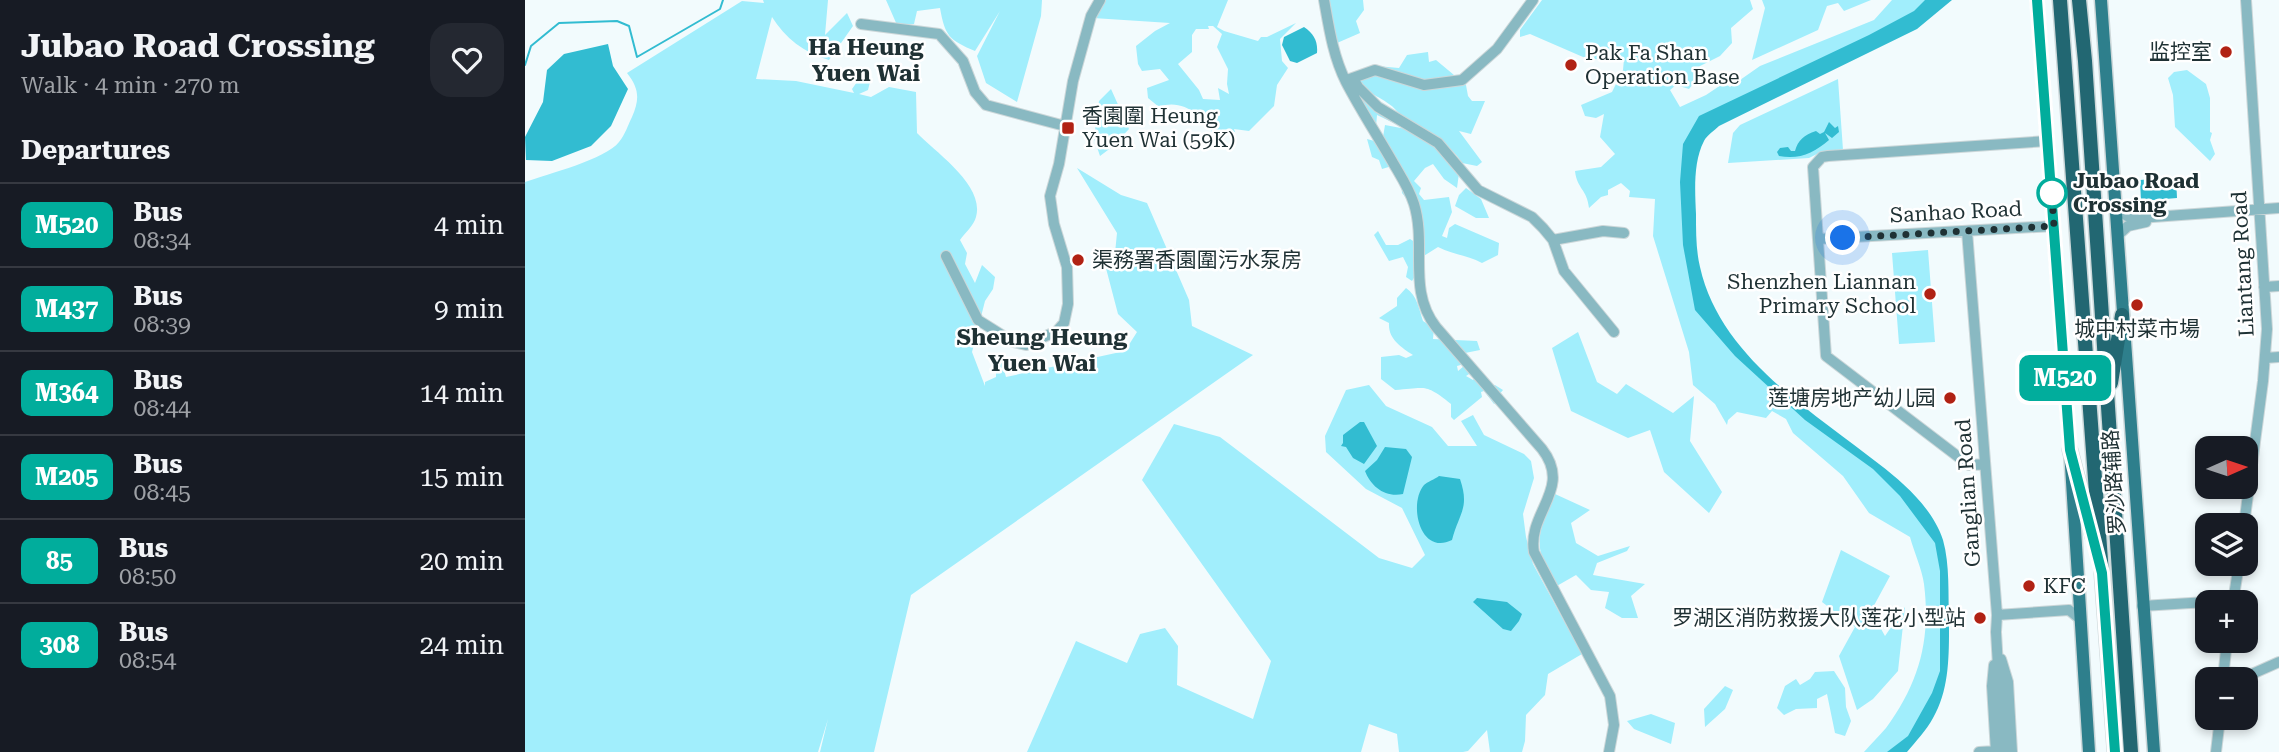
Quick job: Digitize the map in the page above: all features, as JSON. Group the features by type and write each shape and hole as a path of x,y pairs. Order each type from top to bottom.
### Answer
{"highway":[{"path":"2060,0 2115,752"},
{"path":"2078,0 2085,61 2131,752"},
{"path":"2107,408 2122,315"},
{"path":"2070,450 2102,573"},
{"path":"2128,709 2141,752"}],"main road":[{"name":"罗沙路辅路","path":"2037,0 2089,752"},
{"name":"罗沙路辅路","path":"2101,0 2154,752"}],"street":[{"path":"946,256 978,320 1019,345 1026,345 1057,331 1064,323 1067,314 1068,275 1049,200 1073,81 1091,16 1100,0"},
{"path":"1324,0 1332,47 1412,199 1418,223 1419,287 1425,310 1436,327 1542,449 1550,462 1553,484 1535,529 1534,552 1610,696 1614,725 1609,752"},
{"path":"1349,79 1375,70 1424,85 1462,80 1497,49 1533,0"},
{"name":"Liantang Road","path":"2243,513 2267,329 2244,0"},
{"path":"861,24 938,34 963,61 975,92 986,104 1065,126"},
{"path":"1349,79 1378,107 1438,143 1478,190 1532,217 1553,240 1564,271 1614,332"},
{"path":"1985,464 1969,465 1826,356 1813,167 1822,157 2048,141"},
{"path":"2115,205 2127,216 2139,218 2279,213"},
{"path":"2117,236 2128,226 2142,222 2279,208"},
{"name":"Liantang Road","path":"2250,436 2261,349 2258,212"},
{"name":"Sanhao Road","path":"1818,239 2054,226"},
{"path":"1553,240 1603,231 1625,233"},
{"name":"Ganglian Road","path":"1967,231 1997,615 1999,752"},
{"path":"2264,286 2279,286"},
{"path":"2265,358 2279,357"},
{"path":"2069,610 2079,597"},
{"path":"2142,606 2195,603"},
{"path":"1997,615 2069,610 2080,619"},
{"path":"1979,752 1999,752 1992,686 1997,650"},
{"path":"1997,650 2007,677 2013,752"},
{"path":"2258,671 2279,662"},
{"path":"2216,752 2219,730"}],"shaded area":[{"path":"763,0 828,0 825,35 847,13 853,26 829,60 796,44 772,17 756,79 796,81 854,93 852,89 857,82 870,82 868,90 859,94 871,97 889,87 916,92 917,133 957,170 973,193 977,205 975,220 960,240 967,253 965,264 975,283 982,265 995,277 993,289 985,301 972,352 985,386 985,382 996,377 996,360 1002,363 1006,377 1125,351 1137,332 1118,314 1102,253 1115,253 1117,233 1077,168 1121,195 1147,203 1189,300 1192,326 1253,355 911,595 874,752 820,752 828,719 818,752 525,752 525,182 590,160 612,148 623,136 636,105 636,89 627,73 742,1 764,3"},
{"path":"886,0 1042,0 1041,16 1017,102 986,83 977,56 1000,11 975,51 959,44 950,36 940,8 917,11 914,24 897,25"},
{"path":"1103,0 1228,0 1217,27 1224,31 1258,41 1261,37 1267,37 1296,23 1280,39 1282,61 1288,68 1277,85 1274,106 1249,131 1234,129 1235,132 1214,136 1204,122 1191,111 1176,105 1159,107 1148,98 1147,88 1169,80 1160,69 1142,71 1138,64 1136,46 1170,23 1093,18","holes":["1208,26 1213,26 1222,34 1217,47 1228,69 1229,94 1218,88 1220,100 1203,99 1178,64 1192,52 1192,35 1196,29 1209,29"]},
{"path":"1329,0 1363,0 1364,10 1356,21 1360,33 1337,43"},
{"path":"1542,0 1750,0 1753,9 1731,28 1732,43 1720,56 1700,66 1689,89 1676,85 1670,90 1680,107 1724,83 1730,87 1760,66 1874,20 1892,0 1935,0 1920,17 1710,116 1688,151 1702,310 1792,405 1895,481 1929,522 1946,579 1940,681 1916,732 1891,752 1864,752 1886,728 1907,694 1924,642 1926,604 1923,578 1910,537 1869,513 1843,476 1793,433 1786,419 1772,411 1766,418 1737,412 1728,420 1727,425 1715,404 1693,385 1689,352 1653,236 1655,199 1629,197 1630,191 1621,183 1608,190 1608,195 1601,197 1589,208 1576,177 1575,171 1601,167 1615,154 1600,137 1604,114 1596,118 1585,116 1581,105 1612,92 1623,70 1624,59 1616,56 1609,61 1583,57 1530,34 1520,37 1520,30"},
{"path":"1762,0 1871,0 1844,11 1838,3 1827,6 1818,30 1752,60 1765,8"},
{"path":"1925,0 1952,0 1917,29 1719,126 1700,149 1695,177 1696,234 1700,267 1711,299 1727,328 1748,355 1798,402 1908,488 1925,507 1943,540 1948,569 1949,632 1943,695 1930,723 1907,752 1887,752 1908,736 1932,693 1940,671 1940,571 1935,543 1900,496 1873,469 1805,420 1735,356 1695,310 1683,245 1680,182 1683,144 1699,116 1869,35 1914,11"},
{"path":"1304,27 1315,38 1317,53 1297,63 1290,61 1282,45 1284,37"},
{"path":"608,44 613,66 628,89 611,126 591,146 552,161 526,160 525,137 543,102 547,70 564,54"},
{"path":"1428,52 1429,62 1436,60 1466,85 1472,101 1485,101 1471,134 1459,131 1482,162 1477,166 1462,163 1450,148 1401,115 1359,80 1377,66 1399,68 1407,55"},
{"path":"2187,70 2206,84 2210,98 2210,140 2215,154 2210,161 2175,127 2173,95 2168,78 2174,72"},
{"path":"1838,79 1843,150 1819,153 1809,158 1728,163 1733,133 1740,125"},
{"path":"1351,84 1415,135 1431,145 1446,149 1460,166 1457,188 1444,179 1433,164 1425,168 1414,181 1421,188 1419,194 1424,200 1449,197 1452,212 1442,236 1447,238 1449,228 1455,224 1499,243 1498,255 1482,263 1438,247 1419,259 1418,271 1412,281 1406,277 1408,267 1403,257 1389,261 1374,235 1378,231 1386,245 1398,245 1410,239 1421,246 1413,233 1415,209 1402,193 1401,181 1392,166 1382,169 1379,160 1372,157 1367,139 1378,142 1383,137 1385,125 1406,129 1377,115 1376,127"},
{"path":"1111,89 1129,129 1100,156 1094,138 1099,101"},
{"path":"1829,122 1835,128 1838,126 1839,132 1832,138 1825,133 1829,140 1818,149 1800,156 1779,156 1777,152 1780,148 1788,147 1795,151 1802,138 1816,131 1820,134 1824,132"},
{"path":"2176,177 2177,198 2141,201 2140,180"},
{"path":"1466,188 1481,199 1489,218 1476,218 1455,206 1459,195"},
{"path":"1928,250 1935,342 1899,344 1892,253"},
{"path":"1406,288 1415,298 1423,321 1434,328 1433,339 1477,341 1480,350 1465,353 1464,364 1457,366 1458,371 1464,366 1477,369 1466,376 1473,380 1479,373 1488,387 1495,385 1503,390 1498,396 1501,400 1494,404 1484,391 1481,392 1482,397 1454,420 1451,417 1451,404 1436,393 1425,388 1395,390 1381,379 1381,357 1399,355 1406,358 1413,355 1393,338 1389,323 1379,318 1397,306 1397,298"},
{"path":"1578,332 1597,382 1617,394 1626,384 1673,413 1694,396 1690,441 1722,492 1709,513 1664,472 1650,430 1628,438 1571,411 1552,348"},
{"path":"1369,385 1386,406 1432,427 1448,446 1477,446 1461,421 1473,415 1484,435 1524,454 1531,461 1534,478 1523,514 1533,564 1582,654 1548,674 1545,695 1526,715 1522,752 1490,752 1487,730 1468,751 1399,752 1397,734 1369,724 1361,752 1027,752 1076,641 1127,663 1140,634 1165,628 1178,646 1177,685 1253,719 1271,661 1142,480 1174,424 1220,437 1379,558 1412,568 1425,555 1402,508 1366,489 1326,452 1325,436 1346,390"},
{"path":"1360,422 1364,422 1377,446 1364,464 1353,458 1346,447 1341,446 1343,435"},
{"path":"1385,447 1406,449 1412,457 1403,494 1380,490 1371,482 1365,471 1377,460"},
{"path":"1439,476 1460,479 1464,497 1452,540 1441,543 1432,541 1425,535 1417,515 1419,493 1424,485"},
{"path":"1555,494 1590,510 1571,523 1576,543 1598,556 1630,546 1627,551 1597,563 1593,575 1645,584 1631,596 1638,618 1622,618 1605,608 1609,592 1591,590 1576,575 1555,587 1543,561 1540,540 1544,520"},
{"path":"1841,550 1890,576 1871,611 1885,636 1905,607 1898,671 1873,699 1857,710 1839,656 1855,627 1822,602"},
{"path":"1477,598 1507,602 1522,614 1519,621 1511,631 1503,629 1473,602"},
{"path":"1834,671 1845,688 1846,707 1851,721 1845,736 1835,733 1827,694 1817,699 1817,708 1796,709 1784,715 1777,708 1785,686 1796,679 1800,685 1815,672"},
{"path":"1725,686 1733,690 1725,709 1705,727 1704,709"},
{"path":"1651,714 1675,723 1671,744 1634,729 1627,721"}],"waterway":[{"path":"525,65 531,46 559,23 617,21 629,26 637,57 720,9 723,0"}],"bus line":[{"name":"M520","path":"2037,0 2070,450 2102,573 2115,752"}],"place":[{"name":"监控室","path":"2226,52"},
{"name":"Pak Fa Shan Operation Base","path":"1571,65"},
{"name":"香園圍 Heung Yuen Wai (59K)","path":"1068,128"},
{"name":"Jubao Road Crossing","path":"2052,193"},
{"name":"渠務署香園圍污水泵房","path":"1078,260"},
{"name":"Shenzhen Liannan Primary School","path":"1930,294"},
{"name":"城中村菜市場","path":"2137,305"},
{"name":"莲塘房地产幼儿园","path":"1950,398"},
{"name":"KFC","path":"2029,586"},
{"name":"罗湖区消防救援大队莲花小型站","path":"1980,618"}],"district":[{"name":"Ha Heung Yuen Wai","path":"866,60"},
{"name":"Sheung Heung Yuen Wai","path":"1042,350"}],"route":[{"path":"1843,238 2054,226 2051,183 2052,193"}]}
